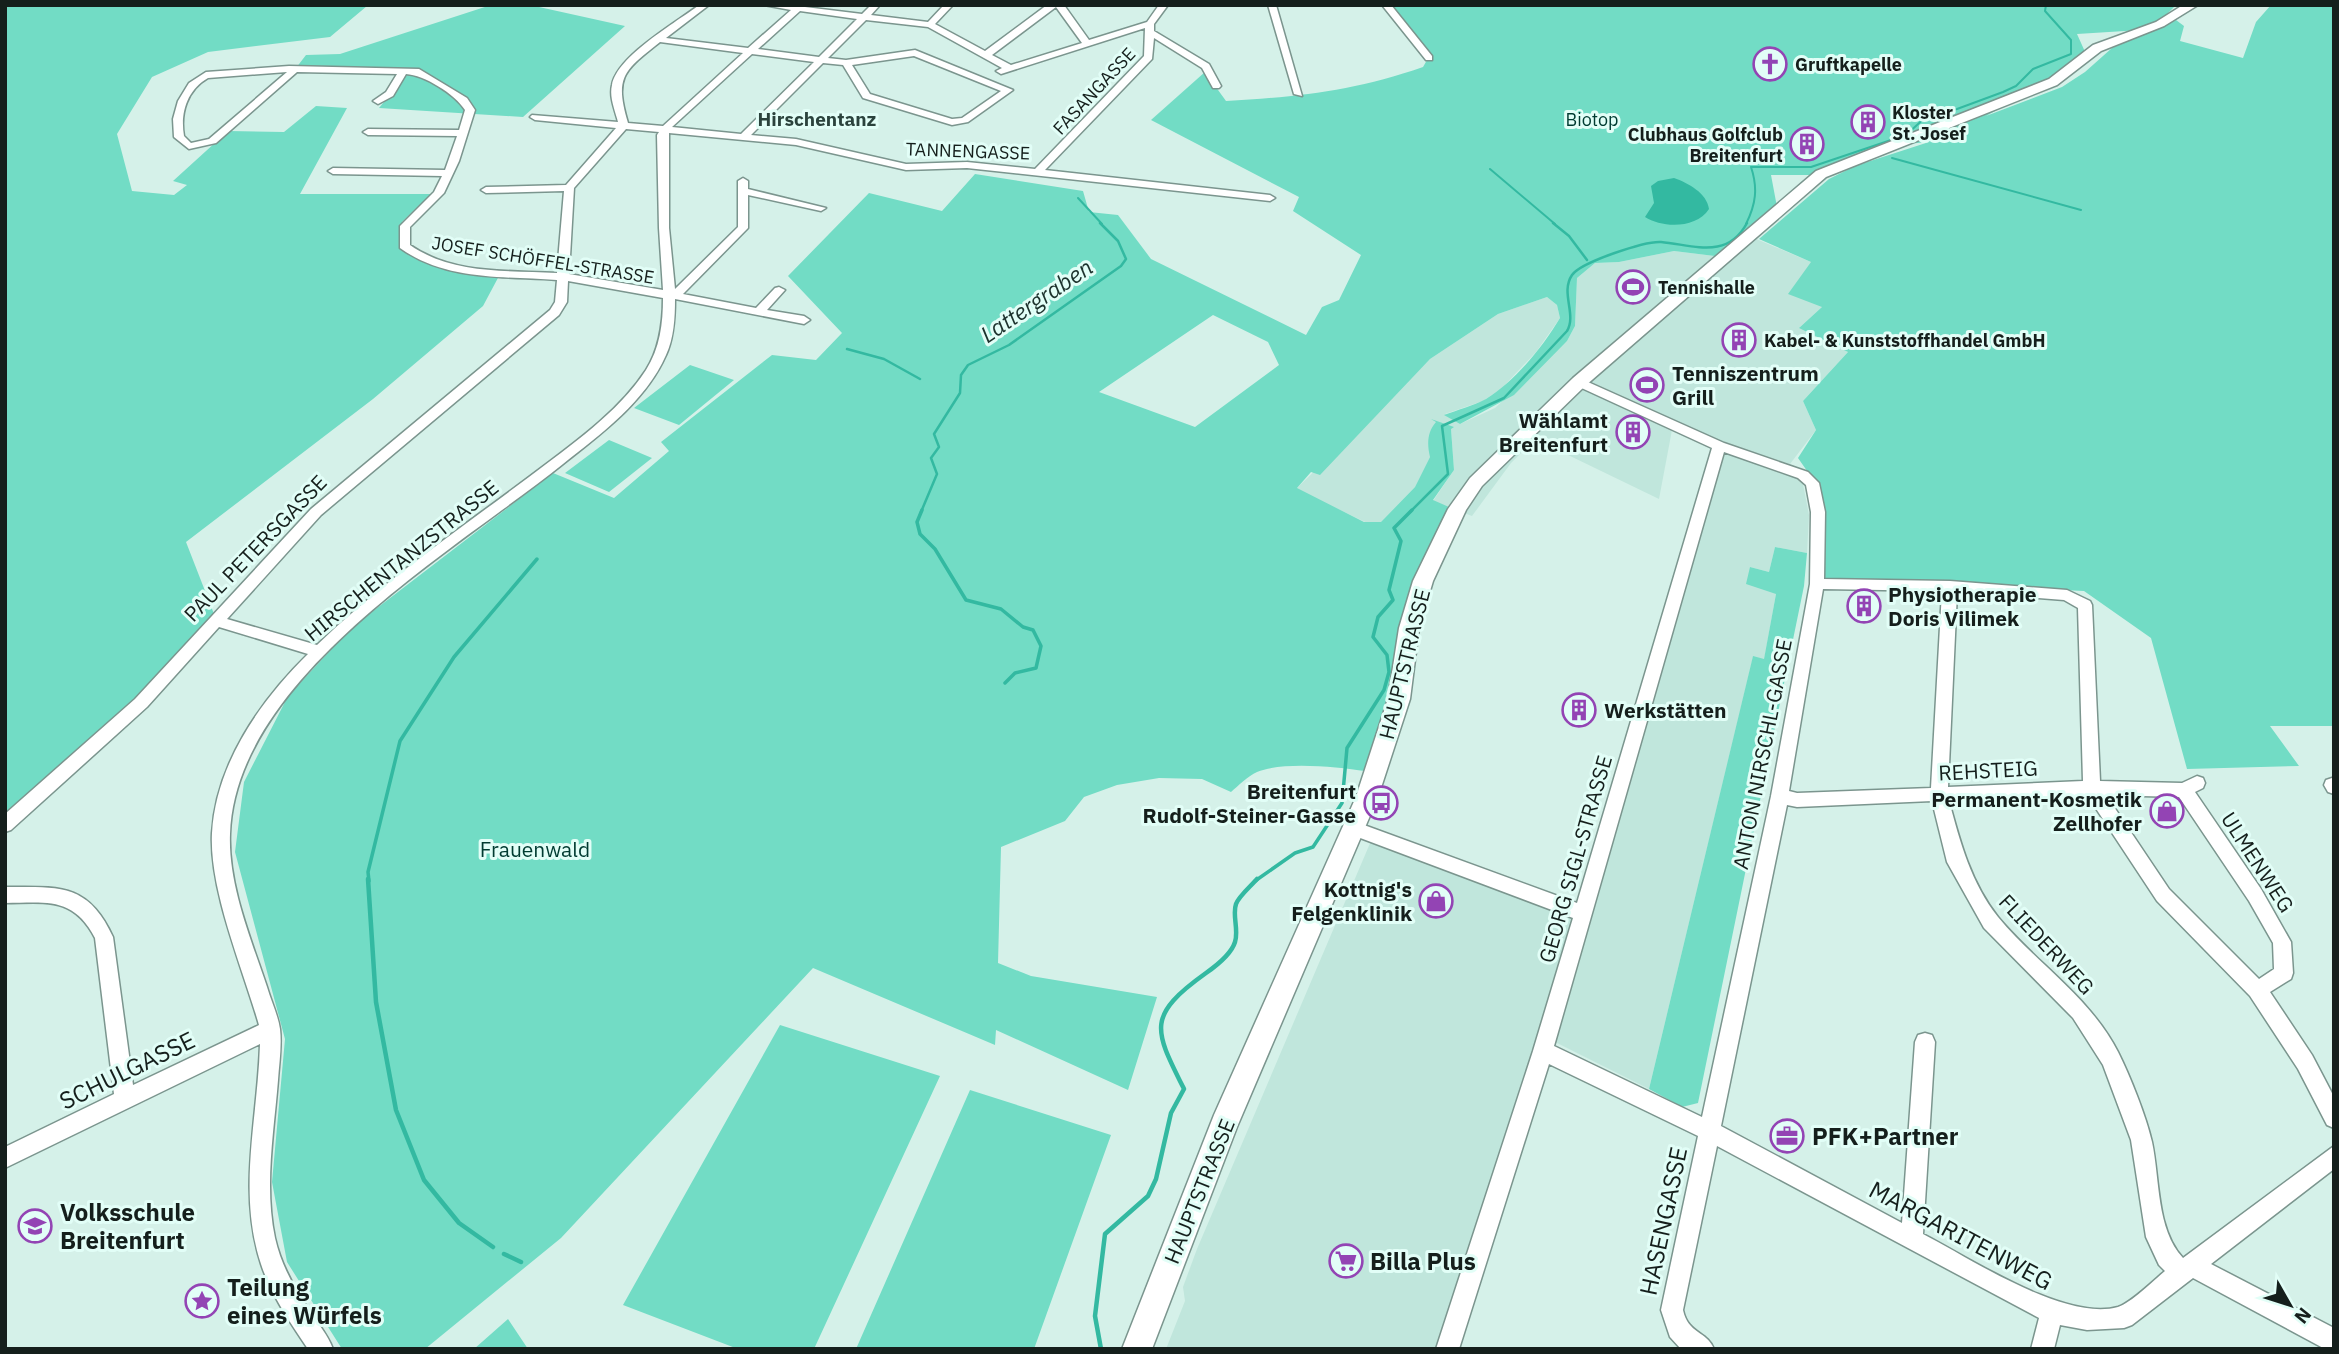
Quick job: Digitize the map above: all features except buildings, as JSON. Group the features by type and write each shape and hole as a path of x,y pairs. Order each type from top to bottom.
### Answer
{"main road":[{"name":"HAUPTSTRASSE","path":"1137,1349 1224,1125 1353,828 1399,699 1409,628 1423,581 1457,509 1493,463 1579,382 1821,174 2053,82 2097,47 2160,24 2192,5"}],"street":[{"path":"486,190 569,188 624,125 615,98 618,78 633,61 705,5"},
{"path":"768,5 930,25 1010,68"},
{"path":"744,136 876,5"},
{"path":"930,25 949,5"},
{"path":"988,54 1053,5"},
{"path":"1060,5 1086,42"},
{"name":"FASANGASSE","path":"1040,171 1149,57 1151,28 1164,5"},
{"path":"1272,5 1299,94"},
{"path":"1386,5 1429,58"},
{"path":"667,128 800,7"},
{"path":"981,78 1086,42 1151,28 1206,66 1216,86"},
{"path":"661,40 846,63 915,52 1008,90 965,120 952,122 866,96 846,63"},
{"name":"JOSEF SCHÖFFEL-STRASSE","path":"289,69 292,72 289,76 215,139 189,146 178,135 180,107 195,82 206,75 289,69 402,71 426,74 464,100 470,110 449,173 439,193 405,226 404,246 416,257 447,266 498,274 563,277 804,320"},
{"path":"378,101 390,94 402,71"},
{"name":"TANNENGASSE","path":"535,117 796,142 906,167 967,165 1040,171 1270,198"},
{"name":"HIRSCHENTANZSTRASSE","path":"322,1349 290,1301 272,1265 262,1223 259,1168 271,1029 225,872 221,832 233,775 259,720 318,651 585,439 615,411 660,356 665,340 667,297 662,135 667,128"},
{"path":"368,132 463,133"},
{"path":"333,171 449,173"},
{"path":"667,297 684,289 743,228 743,186 821,208"},
{"name":"PAUL PETERSGASSE","path":"5,825 141,703 316,512 555,312 561,302 569,188"},
{"path":"759,312 779,290"},
{"path":"1579,382 1719,446"},
{"name":"ANTON NIRSCHL-GASSE","path":"1709,1131 1780,796 1817,584 1818,512 1812,483 1789,468 1719,446"},
{"name":"GEORG SIGL-STRASSE","path":"1447,1349 1543,1051 1719,446"},
{"path":"1817,584 1950,586 2067,595 2085,605 2092,788 2163,895 2257,990 2305,1062 2334,1118"},
{"name":"FLIEDERWEG","path":"1950,586 1939,795 1956,862 1983,912 2086,1020 2112,1061 2141,1140 2158,1237 2167,1257 2188,1270"},
{"path":"216,621 318,651"},
{"name":"REHSTEIG","path":"1780,796 1797,800 2191,786"},
{"name":"ULMENWEG","path":"2191,786 2281,942 2284,974 2257,990"},
{"path":"1353,828 1582,913"},
{"path":"5,895 72,899 86,906 95,916 104,937 125,1101"},
{"name":"SCHULGASSE","path":"5,1158 271,1029"},
{"path":"1912,1238 1925,1042"},
{"name":"MARGARITENWEG","path":"1543,1051 1709,1131 2052,1313 2104,1321 2124,1317 2334,1156"},
{"name":"HASENGASSE","path":"1703,1349 1689,1342 1674,1327 1671,1310 1709,1131"},
{"path":"2188,1270 2334,1341"},
{"path":"2042,1349 2052,1313"}],"shaded area":[{"path":"1674,178 1701,193 1709,209 1696,220 1678,225 1660,223 1645,217 1654,203 1651,186 1658,181"},
{"path":"1754,238 1811,262 1822,307 1800,327 1848,352 1803,401 1816,430 1790,464 1716,441 1791,472 1803,484 1809,515 1807,553 1775,547 1769,572 1750,567 1776,594 1764,660 1753,657 1649,1089 1555,1042 1460,1349 1166,1349 1185,1301 1183,1287 1197,1249 1371,841 1572,918 1711,448 1672,430 1659,499 1535,439 1511,463 1472,516 1433,501 1454,470 1451,429 1436,422 1430,457 1415,487 1381,522 1365,522 1296,489 1430,359 1498,314 1547,297 1557,305 1560,318 1536,352 1502,388 1483,401 1445,414 1460,424 1495,408 1567,341 1575,326 1577,278 1595,263 1619,262 1674,251 1731,258"}],"green space":[{"path":"5,5 376,5 367,6 330,37 208,52 152,77 117,134 132,191 174,195 187,185 173,181 228,131 284,132 316,106 347,108 300,194 431,194 402,222 401,246 411,255 434,266 499,276 483,306 373,399 186,542 214,614 133,704 5,816"},
{"path":"491,5 530,5 625,26 523,117 379,108 410,70 296,68 306,55 340,54"},
{"path":"1385,5 2176,5 2167,14 2172,18 2141,30 2077,34 2086,54 2044,84 1986,116 2062,87 2085,72 2112,48 2176,20 2184,26 2180,41 2243,58 2256,22 2271,5 2334,5 2334,726 2270,726 2299,766 2187,769 2151,638 2084,591 1823,579 1819,488 1798,458 1816,430 1803,401 1848,352 1799,328 1822,307 1788,294 1811,262 1759,239 1829,179 1855,166 1929,142 1894,145 1816,175 1771,175 1777,207 1731,258 1674,251 1619,262 1595,263 1577,278 1575,326 1567,341 1514,395 1460,424 1444,415 1497,392 1536,352 1560,318 1557,305 1547,297 1498,314 1430,359 1320,475 1311,472 1297,488 1364,522 1381,522 1415,487 1430,457 1428,439 1436,422 1431,419 1454,427 1451,429 1454,470 1433,500 1449,507 1415,577 1392,697 1365,771 1311,766 1268,769 1257,772 1231,792 1202,779 1159,778 1117,785 1084,797 1065,821 1001,847 998,963 1031,976 1157,997 1128,1090 996,1030 995,1045 813,968 561,1238 425,1349 342,1349 287,1262 272,1182 285,1039 235,852 244,782 288,696 351,628 553,473 614,498 669,451 661,442 772,355 816,360 842,333 788,276 869,193 942,211 975,174 1083,191 1089,212 1118,215 1151,259 1306,335 1322,307 1339,300 1361,255 1293,211 1299,197 1151,120 1205,72 1226,101 1325,92 1373,82 1423,67 1430,55","holes":["1213,315 1268,342 1279,365 1195,427 1099,392"]},
{"path":"690,365 734,380 679,425 634,408"},
{"path":"609,440 652,458 609,492 565,473"},
{"path":"1775,547 1807,553 1804,586 1698,1103 1682,1107 1649,1089 1753,656 1764,659 1776,594 1746,584 1750,567 1769,572"},
{"path":"780,1025 940,1076 814,1349 738,1349 623,1305"},
{"path":"970,1090 1111,1135 1034,1349 856,1349"},
{"path":"508,1319 528,1349 474,1349"}],"waterway":[{"path":"1746,224 1755,196 1751,167 1811,167 1906,135 1928,115 1957,109 2003,92 2016,86 2033,69 2071,54 2071,40 2045,11 2046,5"},
{"path":"1892,158 2081,210"},
{"path":"1490,169 1555,224"},
{"name":"Lattergraben","path":"1078,198 1102,224"},
{"name":"Lattergraben","path":"921,512 937,474 931,458 939,447 934,434 960,393 961,375 968,365 1009,345 1121,266 1126,259 1118,241 1100,223"},
{"path":"1553,223 1569,236 1587,260"},
{"path":"1255,881 1295,853 1313,847 1342,803 1347,748 1384,690 1389,672 1387,655 1373,637 1378,617 1393,600 1389,590 1401,541 1394,528 1448,474 1442,426 1504,398 1567,331 1570,324 1569,282 1572,275 1587,264 1614,253 1653,243 1720,246 1739,235 1747,223"},
{"path":"847,349 884,359 920,379"},
{"name":"Lattergraben","path":"922,510 917,522 920,534 935,549 966,600 1001,609 1023,627 1033,630 1041,646 1036,668 1015,673 1005,683"},
{"path":"369,881 368,872 400,741 454,657 537,559"},
{"path":"368,879 376,1002 396,1110 424,1180 459,1223 493,1247"},
{"path":"1101,1349 1095,1316 1105,1234 1148,1196 1156,1179 1171,1113 1184,1089 1166,1052 1161,1025 1173,1001 1219,964 1233,947 1236,937 1236,904 1255,881"},
{"path":"504,1254 521,1262"}],"place":[{"name":"Gruftkapelle","path":"1770,64"},
{"name":"Kloster St. Josef","path":"1868,122"},
{"name":"Clubhaus Golfclub Breitenfurt","path":"1807,144"},
{"name":"Tennishalle","path":"1633,287"},
{"name":"Kabel- & Kunststoffhandel GmbH","path":"1739,340"},
{"name":"Tenniszentrum Grill","path":"1647,385"},
{"name":"Wählamt Breitenfurt","path":"1633,432"},
{"name":"Physiotherapie Doris Vilimek","path":"1864,606"},
{"name":"Werkstätten","path":"1579,710"},
{"name":"Breitenfurt Rudolf-Steiner-Gasse","path":"1381,803"},
{"name":"Permanent-Kosmetik Zellhofer","path":"2167,811"},
{"name":"Kottnig's Felgenklinik","path":"1436,901"},
{"name":"PFK+Partner","path":"1787,1136"},
{"name":"Volksschule Breitenfurt","path":"35,1226"},
{"name":"Billa Plus","path":"1346,1261"},
{"name":"Teilung eines Würfels","path":"202,1301"}],"district":[{"name":"Hirschentanz","path":"817,119"}],"park label":[{"name":"Biotop","path":"1592,119"},
{"name":"Frauenwald","path":"535,849"}]}
